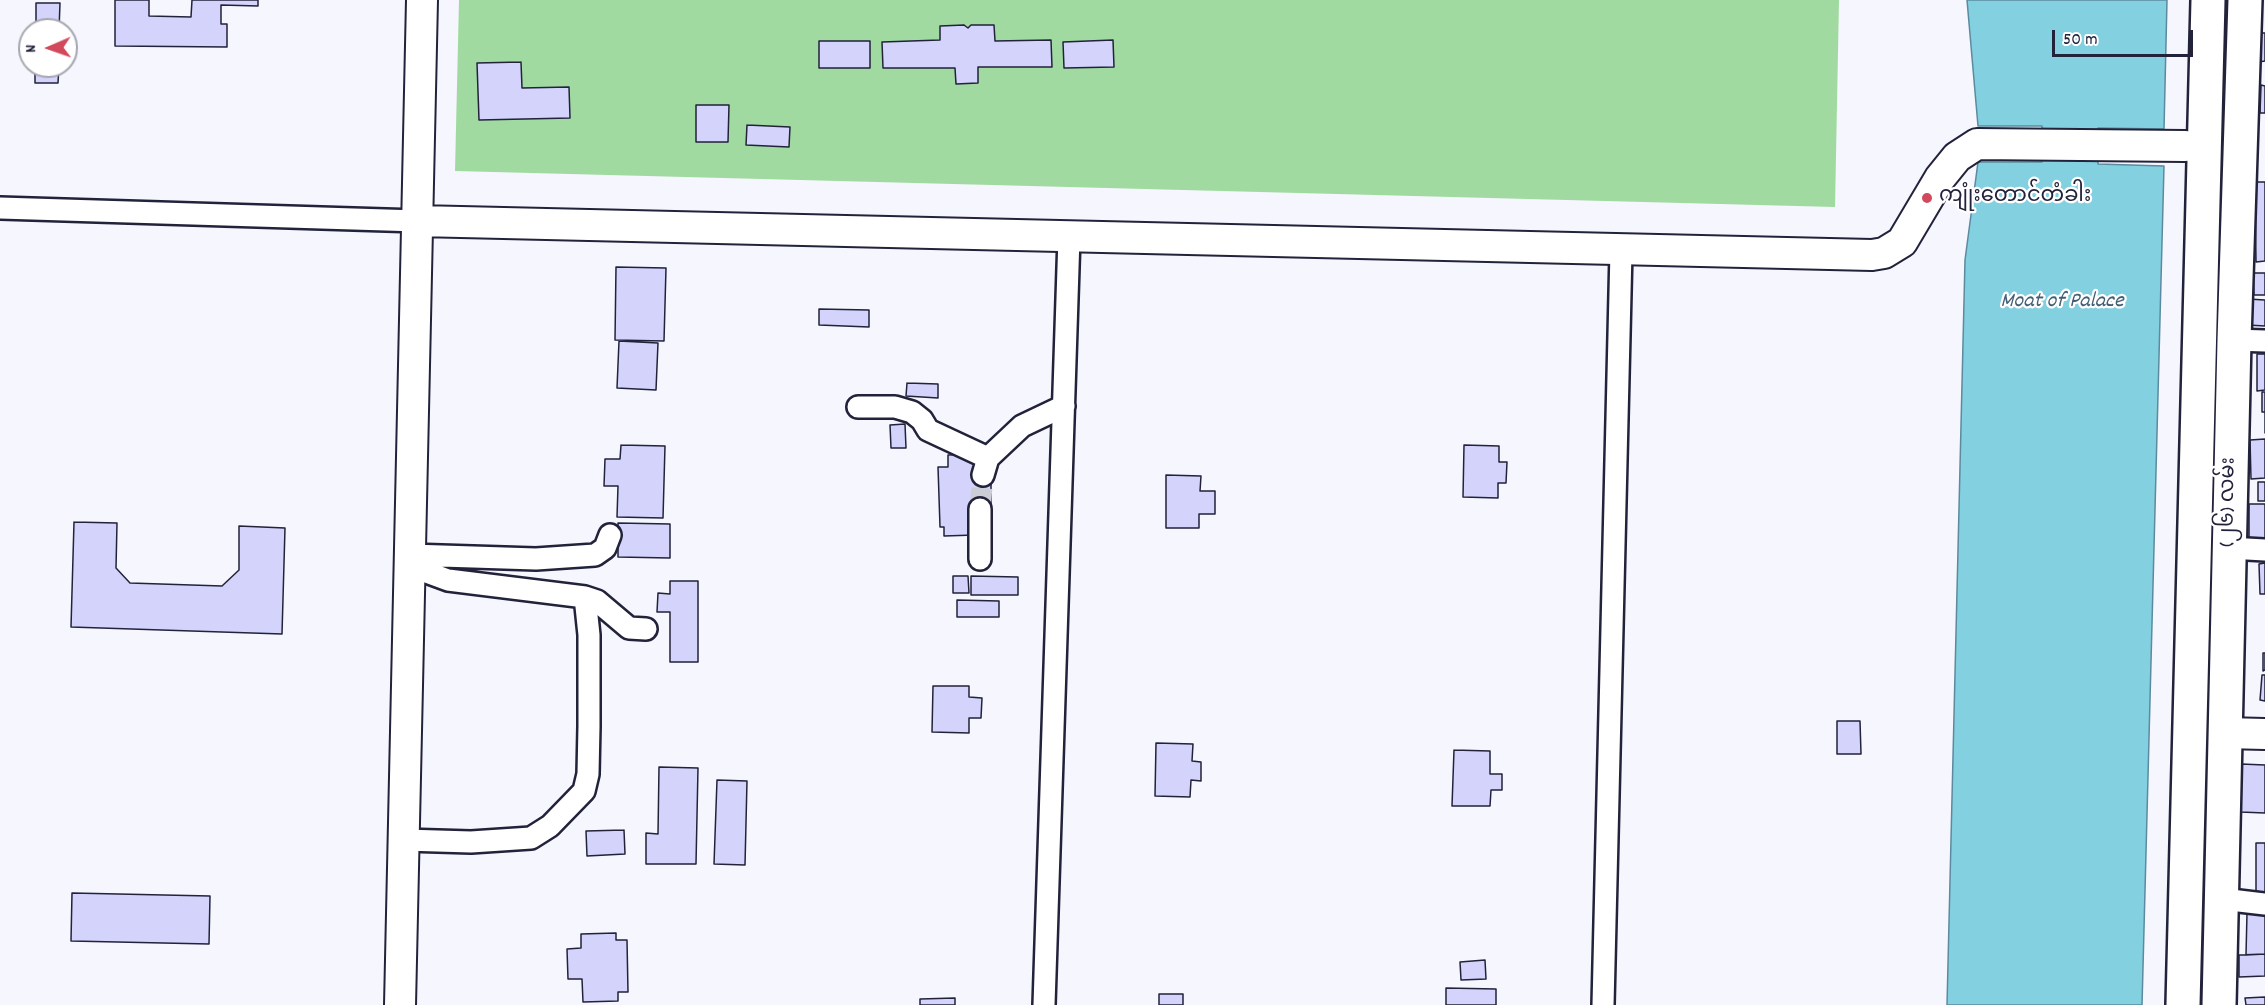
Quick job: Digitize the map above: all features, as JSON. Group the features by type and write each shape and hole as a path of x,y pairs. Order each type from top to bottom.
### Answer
{"main road":[{"name":"(၂၆) လမ်း","path":"2183,1005 2189,146 2208,0"},
{"name":"(၂၆) လမ်း","path":"2219,1005 2229,548 2249,340 2253,144 2245,0"},
{"path":"2189,146 2253,144"}],"street":[{"path":"400,1005 422,0"},
{"path":"0,208 418,221 1621,251 1884,254 1902,242 1940,177 1958,157 1977,144 2189,146"},
{"path":"1044,1005 1069,237"},
{"path":"1603,1005 1621,251"},
{"path":"858,407 895,407 912,412 922,420 928,430 985,466 1022,426 1064,406"},
{"path":"980,509 981,559"},
{"path":"410,561 536,560 595,555 605,548 610,535"},
{"path":"2229,548 2265,550"},
{"path":"410,561 448,580 585,597 597,601 629,628 646,629"},
{"path":"404,840 471,842 531,838 549,826 584,791 588,774 590,635 585,597"},
{"path":"2225,733 2265,734"},
{"path":"2222,899 2265,904"}],"green space":[{"path":"459,0 1839,0 1835,207 455,171"}],"water":[{"name":"Moat of Palace","path":"1967,0 2167,0 2164,129 2098,128 2098,164 2164,166 2142,1005 1947,1005 1965,260 1978,162 2042,162 2042,126 1978,126"}],"building":[{"path":"115,0 149,0 149,16 191,17 192,0 258,0 258,6 221,5 221,24 227,24 227,47 115,46"},
{"path":"36,3 60,3 59,18 36,18"},
{"path":"964,25 968,28 971,25 994,25 995,41 1051,40 1052,67 978,67 978,83 956,84 955,68 883,68 882,42 940,40 940,26"},
{"path":"2256,33 2265,33 2265,61 2258,62"},
{"path":"1113,40 1114,67 1064,68 1063,42"},
{"path":"819,41 870,41 870,68 819,68"},
{"path":"521,62 522,88 569,87 570,118 479,120 477,63"},
{"path":"35,78 58,78 58,83 35,83"},
{"path":"2261,85 2265,86 2265,113 2260,113"},
{"path":"696,105 729,105 728,142 696,142"},
{"path":"747,125 790,127 789,147 746,145"},
{"path":"2255,182 2265,182 2265,261 2256,262"},
{"path":"616,267 666,268 664,341 615,340"},
{"path":"2253,273 2265,273 2265,295 2254,295"},
{"path":"2248,299 2265,300 2265,326 2247,325"},
{"path":"819,309 869,310 869,327 819,325"},
{"path":"619,341 658,343 656,390 617,388"},
{"path":"2257,354 2265,354 2265,390 2257,391"},
{"path":"907,383 938,384 938,398 906,396"},
{"path":"2262,392 2265,392 2265,412 2262,412"},
{"path":"905,424 906,448 891,448 890,425"},
{"path":"2265,439 2265,478 2251,479 2250,440"},
{"path":"621,445 665,446 663,518 617,517 618,486 604,486 605,459 620,459"},
{"path":"1464,445 1499,446 1499,462 1507,462 1506,483 1498,483 1498,498 1463,497"},
{"path":"976,454 991,474 991,509 975,509 975,535 944,536 944,527 940,527 938,467 948,467 948,455"},
{"path":"1166,475 1201,476 1200,491 1215,491 1215,514 1199,514 1199,528 1166,528"},
{"path":"2258,482 2265,482 2265,501 2258,501"},
{"path":"2249,504 2265,504 2265,538 2249,538"},
{"path":"74,522 117,523 116,568 130,583 222,586 239,570 239,526 285,528 282,634 71,627"},
{"path":"618,523 670,524 670,558 618,557"},
{"path":"2265,563 2265,594 2260,594 2259,564"},
{"path":"953,576 968,576 969,593 953,593"},
{"path":"971,576 1018,577 1018,595 971,595"},
{"path":"670,581 698,581 698,662 670,662 670,612 657,612 658,593 670,594"},
{"path":"957,600 999,601 999,617 957,617"},
{"path":"2263,653 2265,653 2265,670 2263,671"},
{"path":"2262,675 2265,675 2265,701 2260,700"},
{"path":"933,686 969,686 969,697 982,698 981,718 969,718 969,733 932,732"},
{"path":"1837,721 1860,721 1861,754 1837,754"},
{"path":"1156,743 1193,744 1192,761 1201,762 1201,781 1191,780 1190,797 1155,796"},
{"path":"1454,750 1490,751 1490,774 1502,774 1502,790 1491,790 1490,806 1452,806"},
{"path":"2241,764 2265,765 2265,813 2240,812"},
{"path":"659,767 698,768 696,864 646,864 646,833 658,834"},
{"path":"717,780 747,781 745,865 714,864"},
{"path":"624,830 625,854 587,856 586,831"},
{"path":"2256,843 2265,843 2265,901 2256,901"},
{"path":"72,893 210,896 209,944 71,941"},
{"path":"2247,913 2265,914 2265,954 2246,955"},
{"path":"616,933 616,940 627,940 628,992 618,992 618,1001 583,1002 582,979 568,979 567,949 581,948 581,934"},
{"path":"2265,954 2265,976 2239,977 2239,955"},
{"path":"1485,960 1486,979 1461,980 1460,962"},
{"path":"1446,988 1496,989 1496,1005 1446,1005"},
{"path":"1159,994 1183,994 1183,1005 1159,1005"},
{"path":"2265,997 2265,1005 2246,1005 2245,998"},
{"path":"955,998 955,1005 920,1005 920,999"}],"tunnel":[{"path":"980,509 983,475"}],"place":[{"name":"ကျုံးတောင်တံခါး","path":"1927,198"}]}
